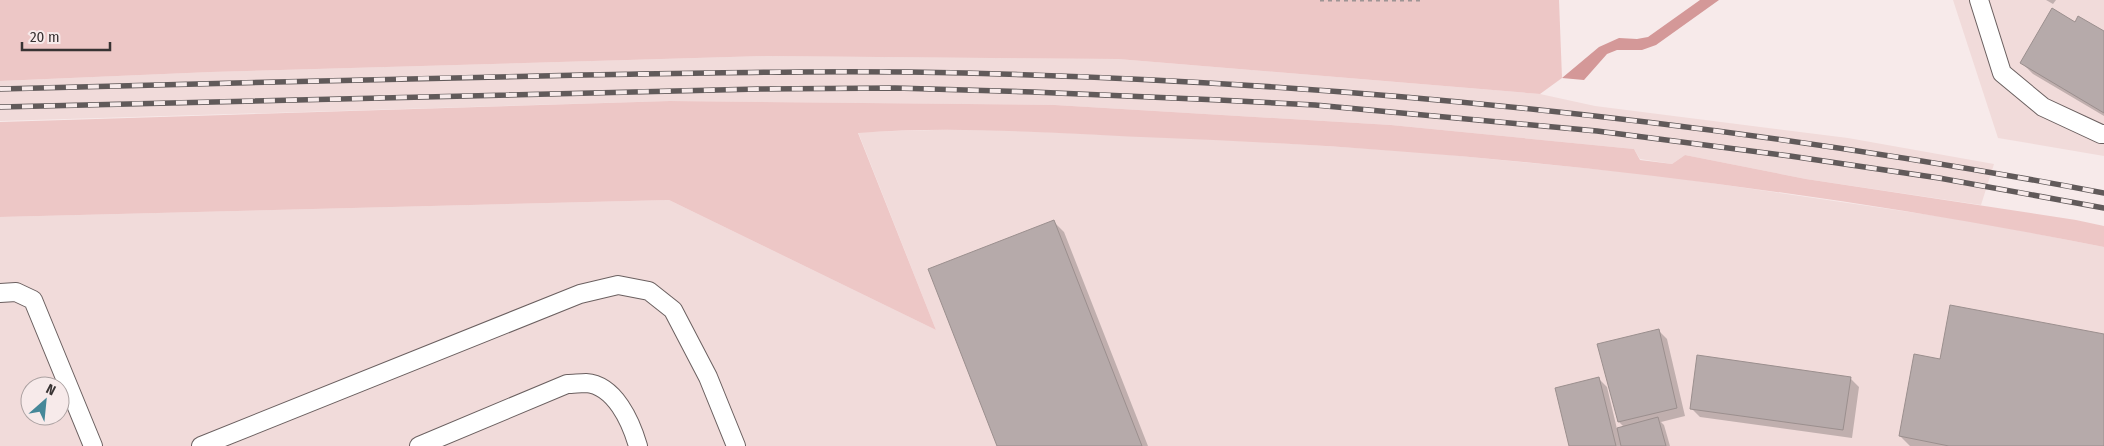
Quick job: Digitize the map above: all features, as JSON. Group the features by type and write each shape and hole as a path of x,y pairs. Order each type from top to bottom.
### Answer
{"lane":[{"path":"1979,0 2002,73 2043,107 2104,134"},
{"path":"201,446 580,294 618,286 649,291 673,310 708,377 736,446"},
{"path":"0,293 16,292 33,300 93,446"},
{"path":"418,446 567,384 588,383 607,390 617,402 638,446"}],"path":[{"path":"1320,0 1424,0"}],"shaded area":[{"path":"0,0 1559,0 1562,78 1540,94 1118,59 767,56 211,72 0,81"},
{"path":"1700,0 1719,0 1656,45 1642,50 1617,50 1607,54 1584,80 1562,78 1599,47 1619,38 1637,39 1648,37"},
{"path":"1953,0 2104,0 2104,156 1998,138"},
{"path":"767,56 1118,59 1540,94 1595,106 1848,138 1994,164 1981,205 1806,179 1685,155 1672,164 1640,159 1634,149 1391,125 1055,105 670,101 0,121 0,81 211,72"},
{"path":"670,101 1055,105 1391,125 1634,149 1640,160 1672,164 1685,155 1806,179 2076,220 2104,226 2104,247 1988,225 1871,206 1637,174 1520,162 1284,144 973,130 858,133 936,330 669,200 0,217 0,122"},
{"path":"974,129 1248,141 1419,152 1656,175 1971,221 2104,247 2104,446 0,446 0,217 669,200 936,330 858,132"}],"building":[{"path":"2052,8 2075,22 2078,16 2104,31 2104,113 2020,63"},
{"path":"1054,220 1142,446 997,446 928,269"},
{"path":"1950,305 2104,334 2104,446 1949,446 1899,436 1914,354 1940,359"},
{"path":"1659,329 1677,408 1618,422 1597,344"},
{"path":"1697,355 1851,377 1843,430 1690,409"},
{"path":"1599,377 1616,446 1569,446 1555,388"},
{"path":"1658,417 1666,446 1621,446 1617,428"}],"railway":[{"path":"0,89 774,72 917,72 1108,78 1394,96 1680,126 1963,168 2104,193"},
{"path":"0,107 759,89 895,88 1219,100 1315,105 1597,131 1790,156 1939,178 2104,208"}]}
